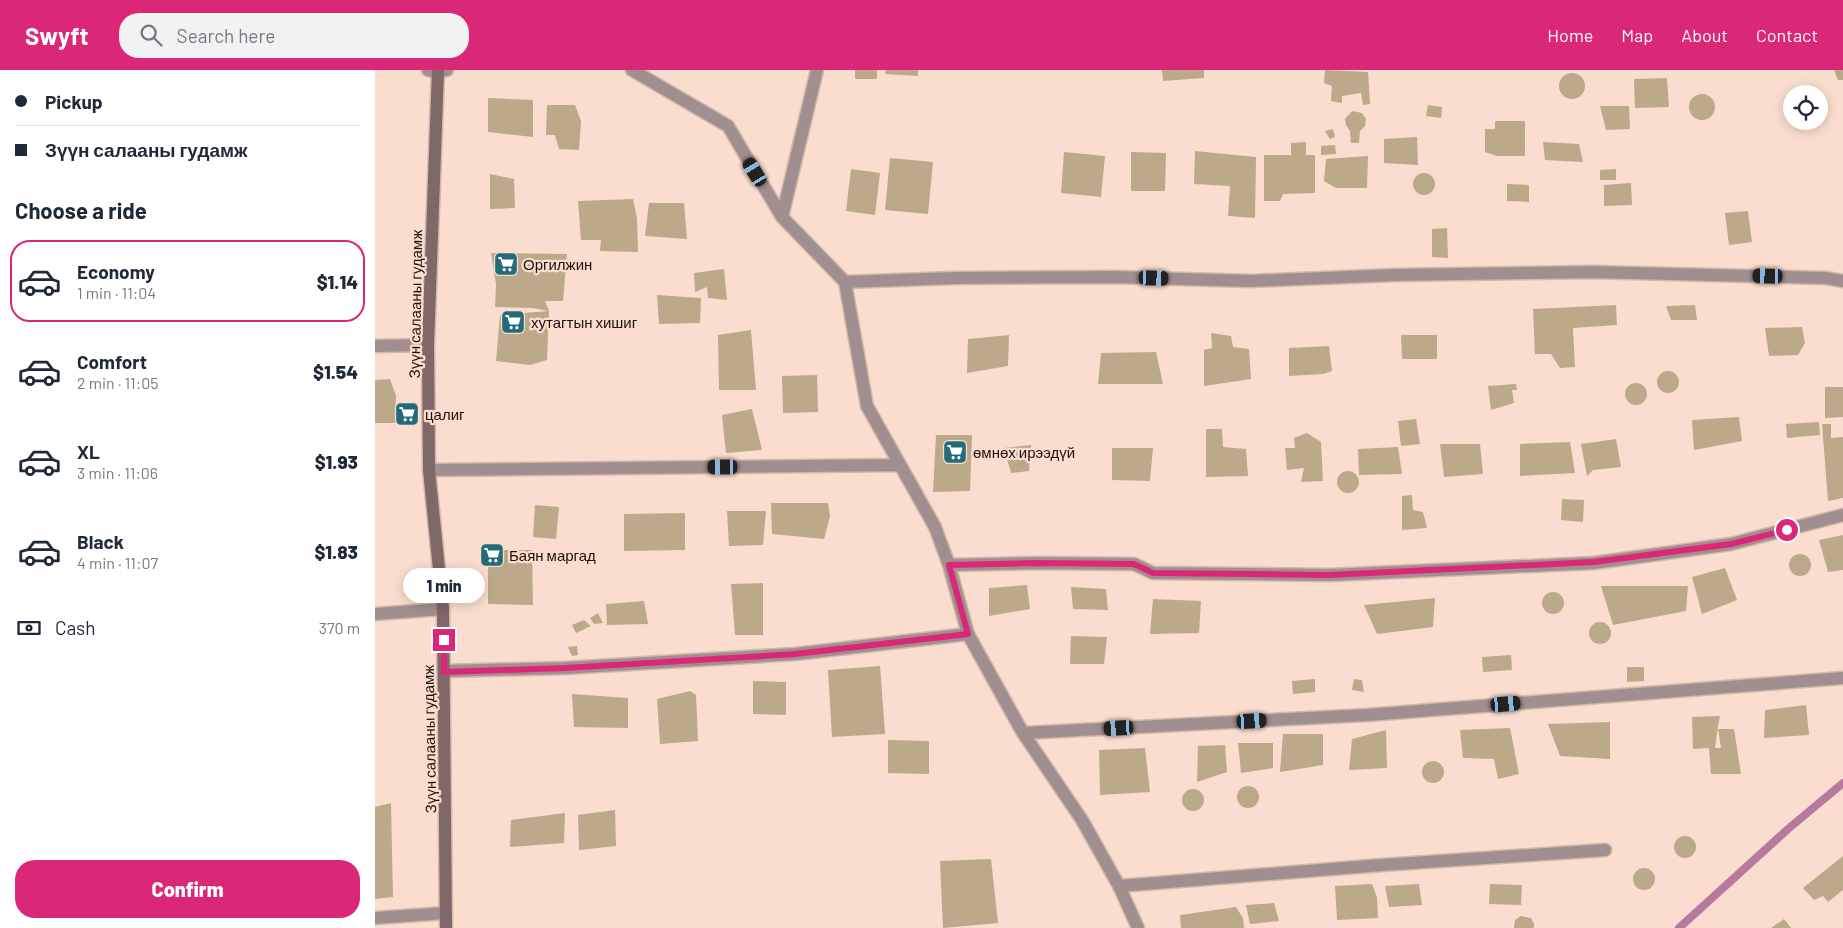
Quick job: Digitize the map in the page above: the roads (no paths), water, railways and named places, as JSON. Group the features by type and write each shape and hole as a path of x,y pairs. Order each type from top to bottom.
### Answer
{"main road":[{"name":"Зүүн салааны гудамж","path":"438,70 428,345 429,470 443,609 446,928"}],"street":[{"path":"632,70 728,126 782,218 845,282 867,406 935,527 949,565 968,634 1023,733 1082,820 1119,886 1138,928"},
{"path":"782,218 817,70"},
{"path":"845,282 954,278 1106,277 1250,281 1394,275 1593,272 1826,278 1843,281"},
{"path":"375,346 428,345"},
{"path":"429,470 899,465"},
{"path":"949,565 1035,563 1134,564 1153,573 1330,575 1594,562 1731,544 1843,515"},
{"path":"375,614 443,609"},
{"path":"444,672 575,667 795,654 968,634"},
{"path":"1023,733 1367,715 1843,678"},
{"path":"1119,886 1382,865 1605,850"},
{"path":"375,918 447,913"}],"waterway":[{"path":"1679,928 1788,829 1843,783"}],"place":[{"name":"Оргилжин","path":"506,264"},
{"name":"хутагтын хишиг","path":"513,322"},
{"name":"цалиг","path":"407,414"},
{"name":"өмнөх ирээдүй","path":"955,452"},
{"name":"Баян маргад","path":"492,555"}]}
